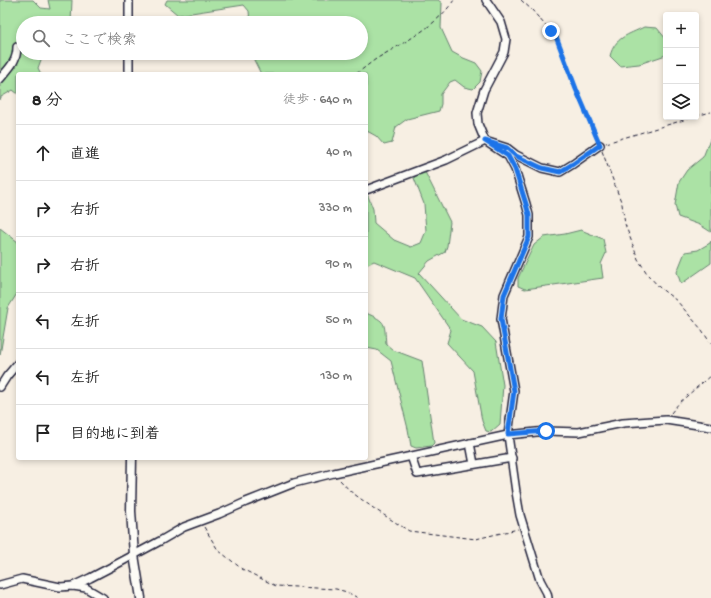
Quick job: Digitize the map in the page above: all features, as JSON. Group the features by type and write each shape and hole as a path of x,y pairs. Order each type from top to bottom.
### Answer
{"street":[{"path":"129,0 129,16"},
{"path":"486,0 501,22 506,39 504,52 484,90 477,113 478,124 485,141 508,156 515,169 529,215 529,237 504,295 501,319 514,391 508,434 516,492 524,528 540,580 548,593 548,598"},
{"path":"0,79 15,62 16,54"},
{"path":"129,60 129,72"},
{"path":"368,189 446,160 485,141 507,148 516,156 542,168 560,172 600,145"},
{"path":"0,387 16,365"},
{"path":"73,586 160,542 184,526 219,514 294,483 334,473 508,434 546,431 579,432 623,424 666,420 711,427"},
{"path":"470,443 474,464"},
{"path":"411,456 417,474 512,458"},
{"path":"132,460 131,511 134,555 141,598"},
{"path":"0,585 22,579 60,587 73,586 86,588 103,598"}],"path":[{"path":"359,72 375,60 426,29 444,13 454,0"},
{"path":"521,0 532,10 557,39 622,204 625,224 638,259 660,288 677,301 702,330 711,344"},
{"path":"699,115 711,112"},
{"path":"600,145 684,120"},
{"path":"666,420 679,402 711,375"},
{"path":"334,473 350,490 376,510 410,531 476,539 524,528"},
{"path":"200,520 218,550 242,569 276,586 336,590 347,592 358,598"}],"green space":[{"path":"0,0 33,0 41,8 50,9 48,0 72,0 71,16 16,16 16,60 41,60 38,68 40,72 16,72 16,92 13,90 1,97 0,100"},
{"path":"167,0 438,0 442,3 441,28 452,52 476,63 482,71 480,82 473,89 464,87 455,80 450,82 441,94 439,111 407,119 396,127 392,143 384,145 376,136 368,132 368,72 260,72 254,60 368,60 368,16 249,16 249,11 244,5 178,15 165,4"},
{"path":"644,27 657,28 663,35 663,56 639,64 620,66 610,56 615,45 623,37"},
{"path":"711,137 711,232 700,225 678,217 675,205 679,182 687,170 703,157"},
{"path":"417,171 425,172 450,222 445,252 429,261 419,273 461,319 482,327 496,342 503,385 500,424 491,432 486,431 482,421 473,371 447,343 451,330 415,278 374,261 368,264 368,196 373,209 374,223 394,240 411,247 421,243 426,231 424,204 414,178"},
{"path":"0,228 16,240 16,295 8,308 0,355"},
{"path":"581,230 603,239 606,253 601,264 603,278 525,289 518,286 518,278 534,245 544,237"},
{"path":"711,241 711,263 681,284 677,272 685,252 698,250"},
{"path":"368,314 381,321 383,324 386,344 393,350 422,361 434,443 431,446 416,448 411,446 391,361 377,350 368,348"}],"route":[{"path":"546,431 508,434 514,391 501,319 504,295 529,237 529,215 515,169 508,156 485,141 507,148 516,156 542,168 560,172 600,145 557,39 551,31"}]}
